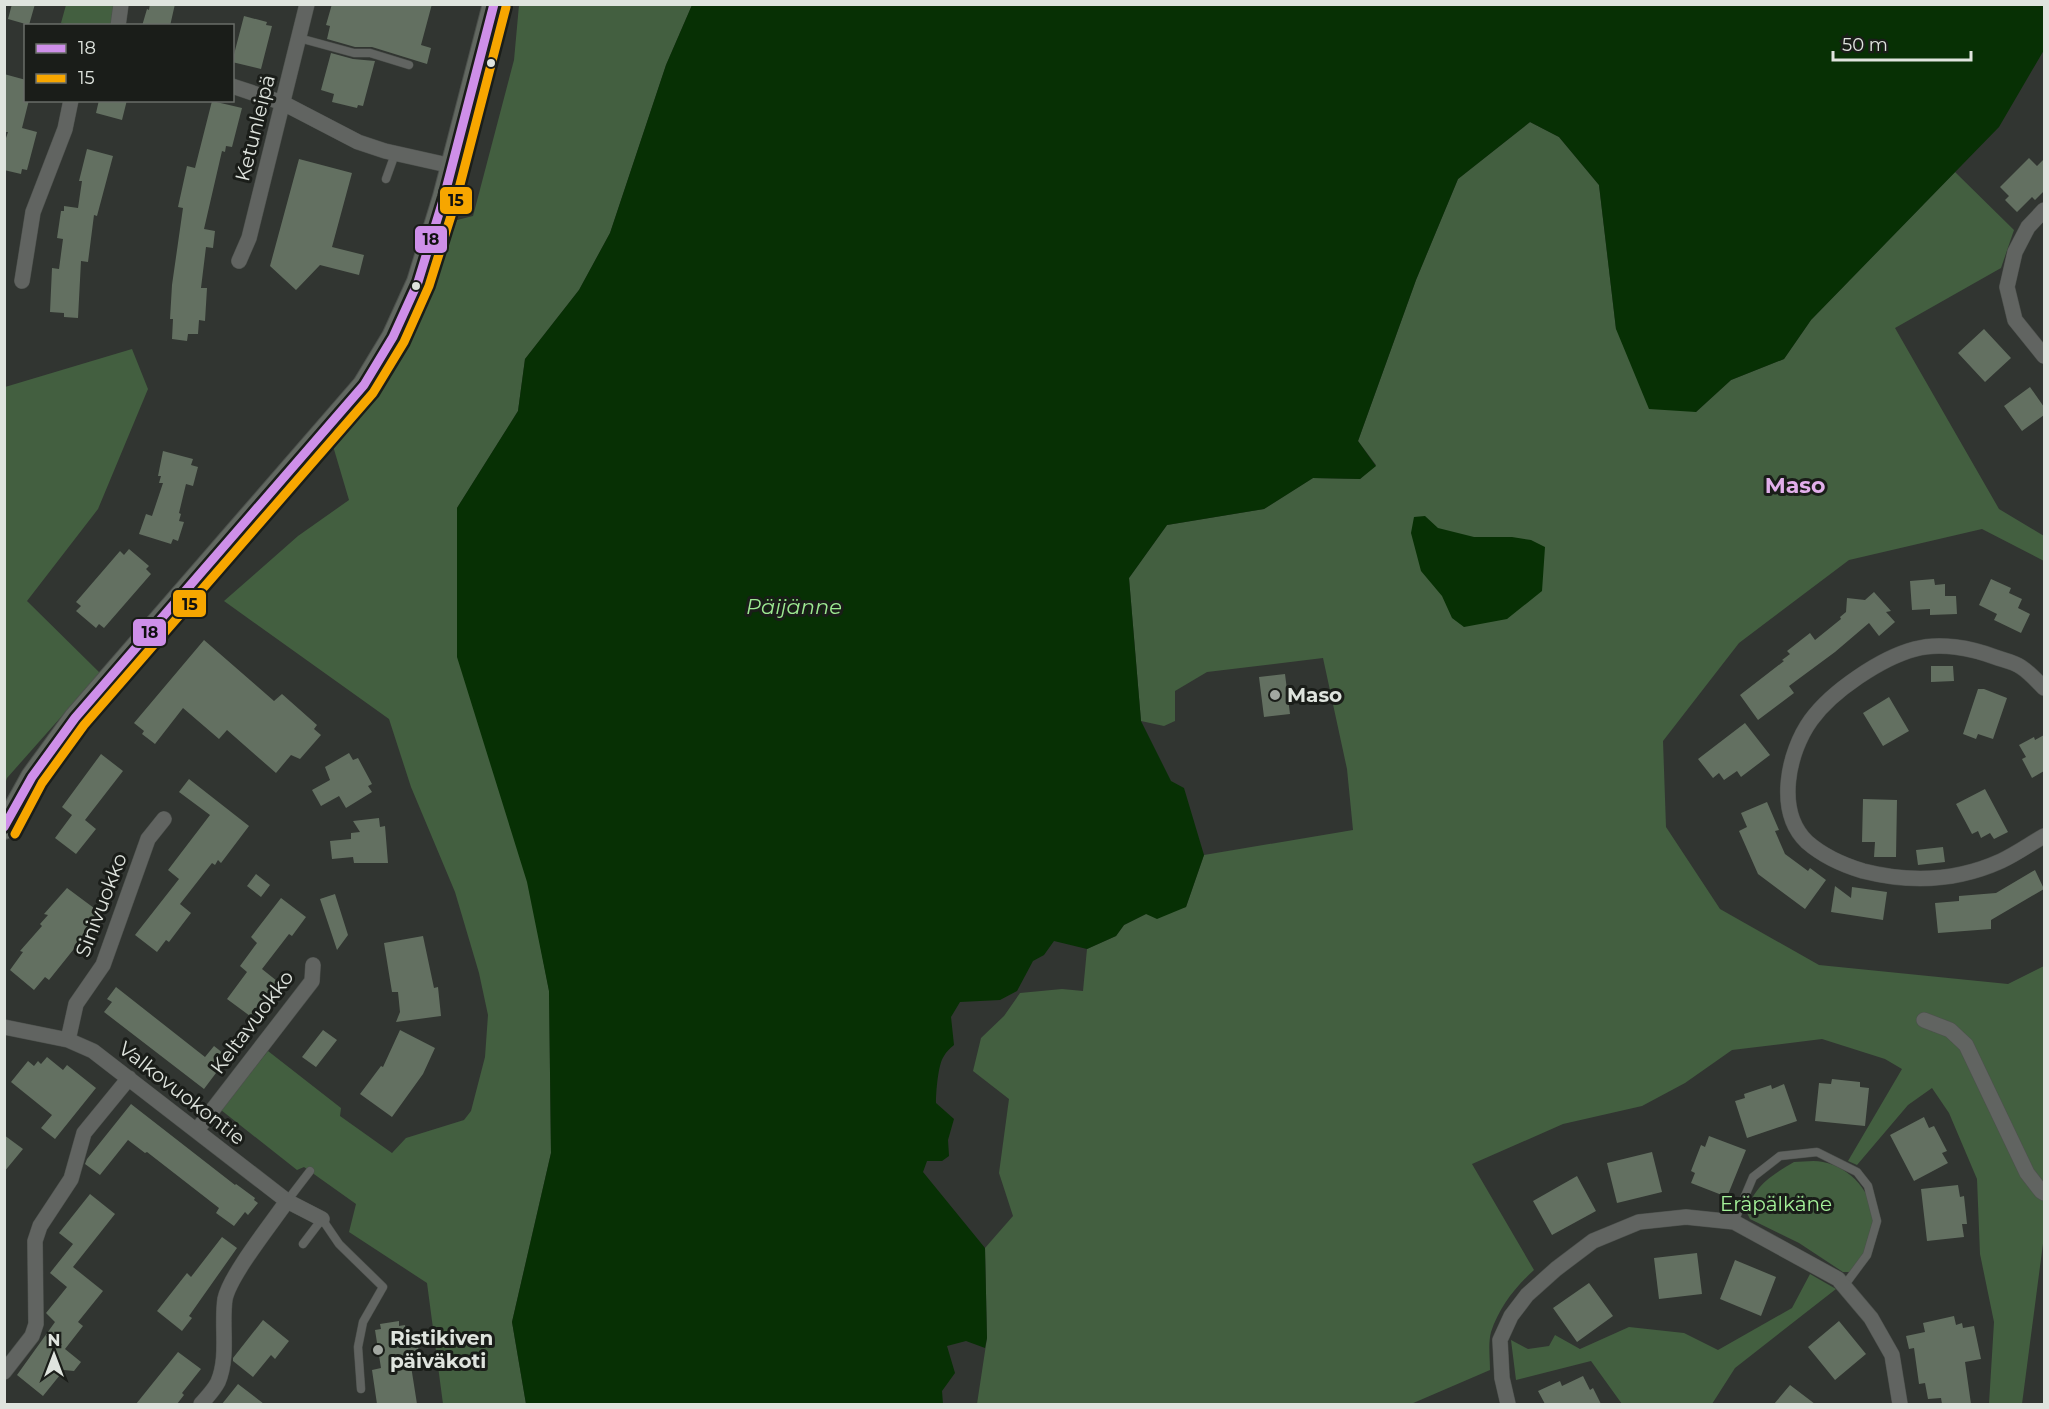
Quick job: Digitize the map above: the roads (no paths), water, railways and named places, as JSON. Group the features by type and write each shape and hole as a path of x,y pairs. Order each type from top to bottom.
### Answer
{"street":[{"path":"118,24 121,4"},
{"name":"Ketunleipä","path":"239,261 249,238 307,4"},
{"path":"4,828 32,777 75,718 364,385 393,337 418,282 452,166 494,4"},
{"path":"234,87 284,103 358,142 452,166"},
{"path":"22,282 33,212 65,129 71,102"},
{"path":"2044,210 2028,227 2015,252 2007,287 2015,320 2044,356"},
{"path":"2044,688 2021,667 1985,653 1953,646 1916,648 1874,666 1838,692 1811,720 1792,757 1787,783 1793,821 1807,841 1842,865 1885,876 1922,880 1963,874 2001,861 2044,836"},
{"name":"Sinivuokko","path":"68,1040 76,1004 103,965 148,839 164,819"},
{"name":"Keltavuokko","path":"197,1130 312,981 313,965"},
{"path":"1924,1020 1950,1030 1966,1045 2027,1173 2044,1193"},
{"name":"Valkovuokontie","path":"4,1027 68,1040 93,1051 287,1201 322,1219"},
{"path":"4,1372 32,1336 36,1324 35,1241 40,1226 71,1179 84,1133 129,1078"},
{"path":"201,1404 217,1384 220,1375 223,1363 225,1299 232,1281 287,1201"},
{"path":"1508,1404 1502,1378 1500,1340 1515,1319 1527,1294 1593,1241 1639,1222 1686,1216 1734,1222 1838,1279 1870,1318 1892,1355 1897,1404"}],"lane":[{"path":"299,38 354,53 370,53 409,65"},
{"path":"386,179 395,153"},
{"path":"1734,1222 1754,1177 1780,1156 1817,1152 1857,1172 1868,1186 1877,1221 1867,1255 1844,1286"},
{"path":"287,1201 310,1171"},
{"path":"303,1244 322,1219 339,1244 383,1287 363,1322 358,1347 361,1389"}],"water":[{"name":"Päijänne","path":"692,5 2044,5 2044,50 1999,127 1811,320 1784,359 1731,380 1696,412 1649,409 1616,329 1599,185 1559,137 1530,122 1458,179 1416,280 1358,441 1376,466 1360,479 1313,478 1264,509 1167,525 1129,578 1141,721 1171,781 1184,788 1204,855 1186,907 1157,919 1146,914 1124,925 1116,936 1087,949 1054,941 1044,955 1033,961 1017,991 1000,1000 960,1002 951,1017 954,1045 946,1053 940,1065 936,1103 954,1119 948,1140 949,1156 942,1161 927,1161 923,1172 985,1248 987,1338 985,1348 966,1341 947,1346 955,1373 942,1391 943,1404 526,1404 512,1322 551,1153 549,991 527,882 457,657 457,508 518,411 525,359 579,290 610,233 666,65"},
{"path":"1425,516 1438,528 1474,537 1512,537 1531,540 1545,547 1542,591 1507,619 1464,627 1452,618 1442,596 1421,571 1411,533 1414,517"}],"place":[{"name":"Maso","path":"1275,695"},
{"name":"Ristikiven päiväkoti","path":"378,1350"}],"district":[{"name":"Maso","path":"1795,485"}],"park label":[{"name":"Eräpälkäne","path":"1776,1204"}]}
